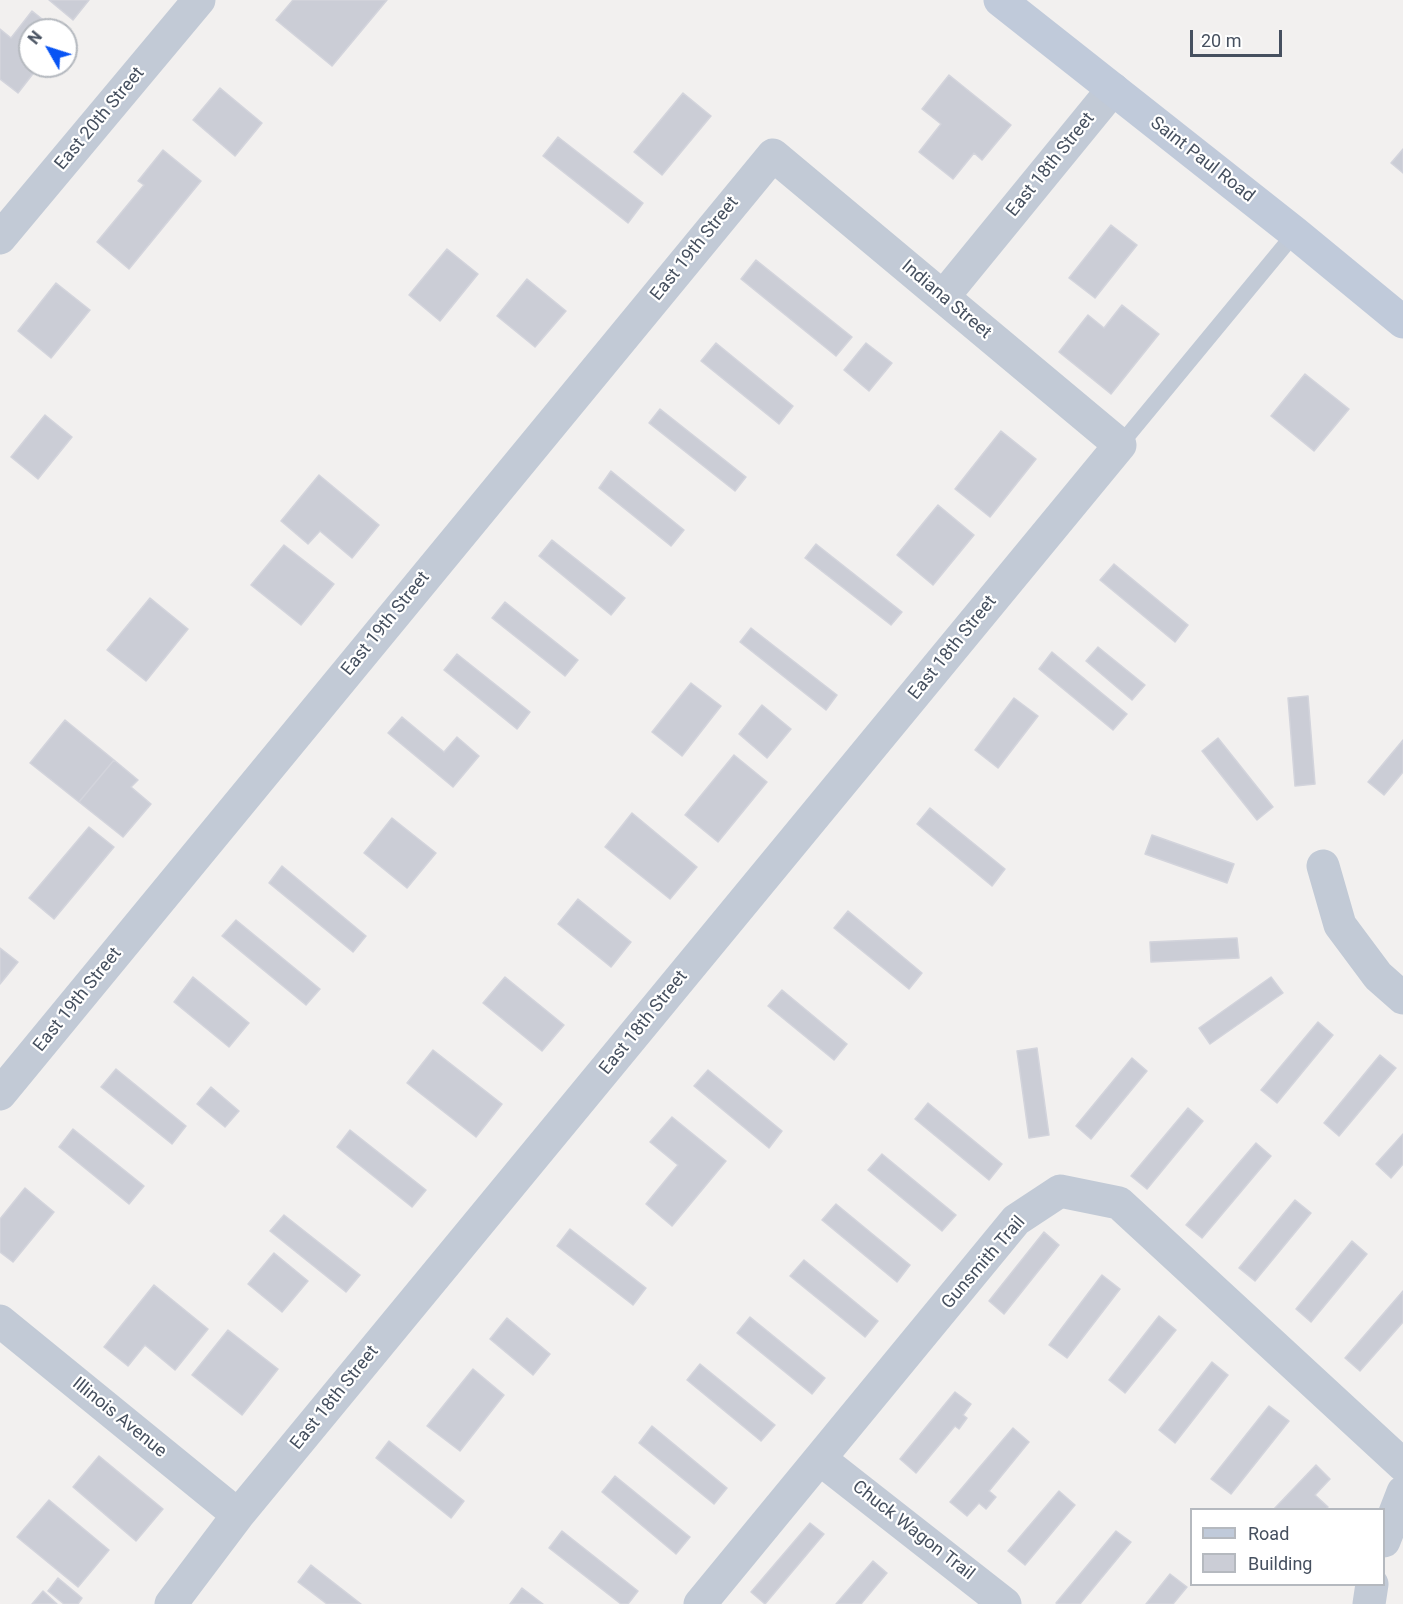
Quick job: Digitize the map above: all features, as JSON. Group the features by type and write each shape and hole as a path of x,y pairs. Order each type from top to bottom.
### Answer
{"main road":[{"name":"Saint Paul Road","path":"1000,0 1295,233 1403,322"}],"street":[{"name":"East 20th Street","path":"0,238 199,0"},
{"name":"East 18th Street","path":"943,297 1113,89"},
{"name":"Indiana Street","path":"772,155 1120,445"},
{"name":"East 19th Street","path":"0,1094 772,155"},
{"name":"East 18th Street","path":"171,1604 238,1515 1120,445"},
{"path":"1323,866 1340,924 1378,976 1403,998"},
{"name":"Gunsmith Trail","path":"700,1604 1016,1220 1060,1191 1119,1203 1403,1465"},
{"name":"Illinois Avenue","path":"0,1320 238,1515"},
{"name":"Chuck Wagon Trail","path":"820,1459 1005,1604"},
{"path":"1385,1536 1403,1492"},
{"path":"1369,1604 1372,1586"}],"lane":[{"path":"1120,445 1295,233"}],"building":[{"path":"49,0 89,0 75,18 71,18"},
{"path":"293,0 387,0 332,66 276,20"},
{"path":"32,11 41,18 27,18"},
{"path":"0,29 11,38 18,29 18,78 30,78 18,93 0,79"},
{"path":"949,75 1011,125 982,160 974,153 953,179 919,152 941,124 922,109"},
{"path":"220,88 262,123 235,156 193,120"},
{"path":"683,93 711,116 662,175 634,152"},
{"path":"558,137 643,203 628,223 543,156"},
{"path":"1403,149 1403,173 1391,163"},
{"path":"163,150 201,181 129,269 97,242 144,185 138,181"},
{"path":"1111,225 1137,245 1095,298 1069,278"},
{"path":"447,249 478,274 440,321 409,295"},
{"path":"756,260 852,337 836,356 741,279"},
{"path":"527,279 566,311 535,347 497,316"},
{"path":"56,283 90,310 51,358 18,331"},
{"path":"1122,305 1159,334 1111,394 1059,352 1088,315 1104,328"},
{"path":"716,343 793,406 779,424 701,361"},
{"path":"866,343 892,363 869,391 844,370"},
{"path":"1305,374 1349,409 1314,451 1271,416"},
{"path":"660,409 746,477 735,491 649,423"},
{"path":"45,415 72,437 38,479 11,457"},
{"path":"1001,431 1036,459 990,517 955,489"},
{"path":"611,471 684,530 671,546 599,488"},
{"path":"319,475 379,525 352,558 320,531 308,544 281,521"},
{"path":"938,505 974,535 933,585 897,555"},
{"path":"552,540 625,598 611,615 539,556"},
{"path":"816,544 902,612 891,625 805,558"},
{"path":"284,545 334,584 301,625 251,585"},
{"path":"1114,564 1188,625 1175,642 1100,580"},
{"path":"150,598 188,629 146,681 107,650"},
{"path":"505,602 578,660 565,676 492,618"},
{"path":"751,628 837,695 826,710 740,642"},
{"path":"1098,647 1145,685 1132,700 1086,661"},
{"path":"1052,652 1127,714 1113,730 1039,669"},
{"path":"457,654 530,712 517,729 444,670"},
{"path":"691,683 721,706 682,756 652,732"},
{"path":"1308,696 1315,784 1295,786 1288,698"},
{"path":"1014,698 1038,716 998,768 975,750"},
{"path":"762,705 791,729 767,758 739,734"},
{"path":"402,717 444,752 457,737 479,756 453,787 388,733"},
{"path":"65,720 114,760 79,802 30,763"},
{"path":"1218,738 1273,807 1257,820 1202,751"},
{"path":"1403,740 1403,772 1384,795 1368,782"},
{"path":"734,755 767,782 718,842 685,815"},
{"path":"114,760 138,780 131,787 151,804 123,837 79,802"},
{"path":"930,808 1005,869 992,886 917,824"},
{"path":"632,813 697,867 670,899 605,847"},
{"path":"392,818 436,853 407,888 364,853"},
{"path":"89,827 114,847 54,919 29,898"},
{"path":"1152,835 1234,864 1227,883 1145,854"},
{"path":"282,866 366,936 353,952 269,883"},
{"path":"578,899 631,942 611,967 558,924"},
{"path":"848,911 922,973 909,989 834,928"},
{"path":"236,920 320,989 306,1005 222,936"},
{"path":"1237,938 1239,958 1151,962 1150,942"},
{"path":"0,948 18,962 0,984"},
{"path":"193,977 249,1023 229,1047 174,1002"},
{"path":"505,977 564,1025 542,1051 483,1003"},
{"path":"1271,977 1283,993 1210,1044 1199,1028"},
{"path":"782,990 847,1044 834,1060 768,1006"},
{"path":"1318,1022 1333,1035 1277,1103 1261,1090"},
{"path":"1037,1048 1049,1135 1029,1138 1017,1051"},
{"path":"433,1050 502,1104 476,1137 407,1083"},
{"path":"1380,1055 1396,1068 1339,1136 1324,1123"},
{"path":"1132,1058 1147,1071 1091,1139 1076,1126"},
{"path":"116,1069 186,1126 172,1144 101,1087"},
{"path":"708,1070 782,1131 769,1148 694,1086"},
{"path":"211,1087 239,1111 225,1127 197,1104"},
{"path":"928,1103 1002,1164 989,1180 915,1119"},
{"path":"1188,1108 1203,1121 1147,1189 1131,1176"},
{"path":"672,1117 726,1161 672,1226 646,1204 678,1165 650,1142"},
{"path":"73,1129 144,1186 129,1204 59,1147"},
{"path":"350,1130 426,1190 412,1207 337,1147"},
{"path":"1403,1134 1403,1164 1391,1178 1376,1164"},
{"path":"1256,1143 1271,1156 1202,1238 1186,1225"},
{"path":"882,1154 956,1215 942,1231 868,1170"},
{"path":"25,1188 54,1212 13,1262 0,1252 0,1219"},
{"path":"1295,1200 1311,1213 1255,1281 1239,1268"},
{"path":"836,1204 910,1265 897,1282 822,1220"},
{"path":"284,1215 360,1275 346,1292 270,1231"},
{"path":"570,1229 646,1288 633,1305 557,1246"},
{"path":"1044,1232 1059,1245 1004,1314 989,1301"},
{"path":"1352,1241 1367,1254 1311,1322 1296,1309"},
{"path":"274,1253 308,1281 282,1312 248,1284"},
{"path":"804,1260 878,1321 865,1337 790,1276"},
{"path":"1102,1275 1120,1289 1067,1358 1049,1345"},
{"path":"154,1285 208,1329 175,1370 145,1345 128,1366 104,1347"},
{"path":"1403,1291 1403,1322 1360,1371 1345,1358"},
{"path":"1159,1316 1176,1330 1125,1393 1109,1380"},
{"path":"750,1317 825,1378 812,1394 737,1333"},
{"path":"507,1318 550,1354 533,1375 490,1339"},
{"path":"228,1330 278,1369 242,1415 192,1375"},
{"path":"1212,1362 1228,1375 1175,1443 1159,1430"},
{"path":"700,1364 775,1425 761,1441 687,1380"},
{"path":"473,1369 504,1395 460,1451 427,1426"},
{"path":"955,1392 971,1404 963,1415 967,1418 959,1429 955,1426 916,1473 900,1459"},
{"path":"1269,1406 1289,1421 1231,1494 1211,1479"},
{"path":"652,1426 727,1488 714,1504 639,1443"},
{"path":"1013,1428 1029,1442 989,1491 996,1497 986,1509 979,1503 967,1516 950,1502"},
{"path":"389,1441 464,1501 451,1518 376,1458"},
{"path":"99,1456 163,1509 136,1541 73,1487"},
{"path":"1316,1465 1330,1479 1315,1495 1327,1508 1275,1508"},
{"path":"615,1476 690,1537 676,1554 602,1492"},
{"path":"1059,1491 1075,1505 1025,1565 1008,1551"},
{"path":"49,1500 109,1550 78,1587 17,1537"},
{"path":"810,1523 824,1534 765,1604 751,1592"},
{"path":"562,1531 638,1591 628,1604 621,1604 549,1548"},
{"path":"1116,1531 1131,1542 1080,1604 1056,1603"},
{"path":"873,1561 887,1573 861,1604 836,1604"},
{"path":"311,1565 361,1604 327,1604 298,1582"},
{"path":"1170,1574 1187,1587 1173,1604 1146,1604"},
{"path":"58,1578 82,1598 78,1604 64,1604 48,1591"},
{"path":"522,1588 543,1604 510,1604"},
{"path":"43,1591 57,1604 32,1604"}]}
